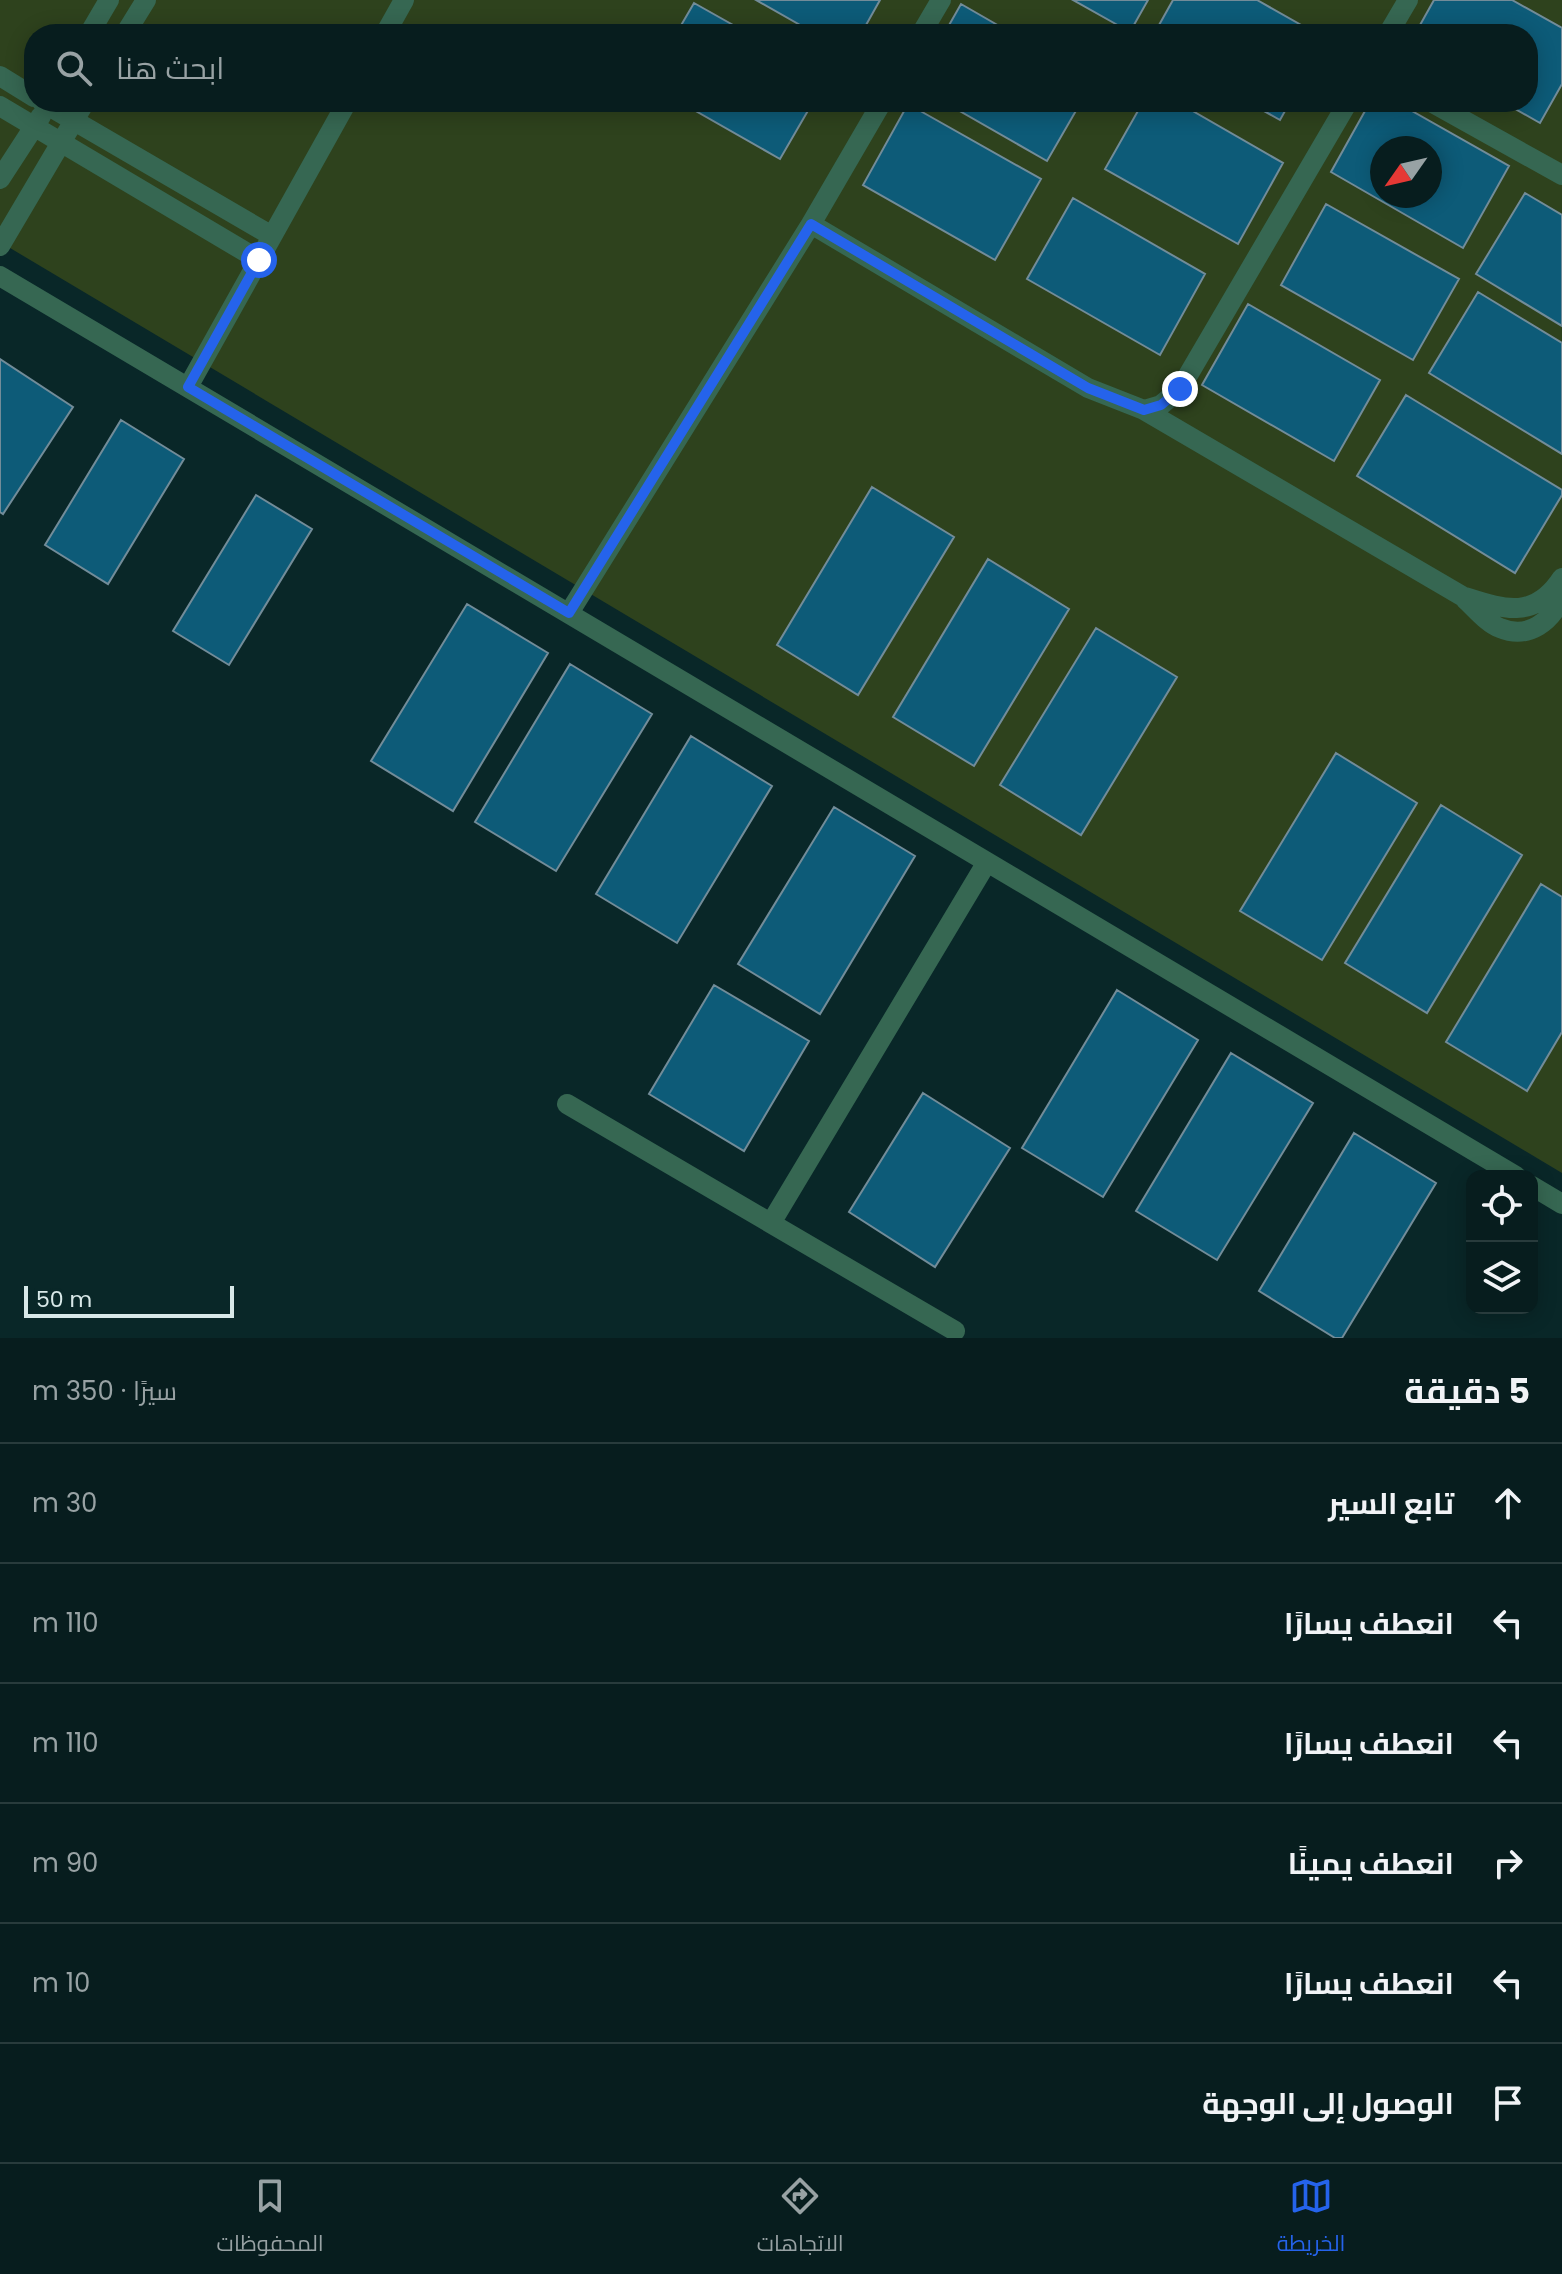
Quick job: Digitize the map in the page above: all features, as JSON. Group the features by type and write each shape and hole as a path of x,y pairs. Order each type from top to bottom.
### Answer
{"lane":[{"path":"95,24 109,0"},
{"path":"131,24 146,0"},
{"path":"391,24 404,0"},
{"path":"927,24 941,0"},
{"path":"1394,24 1408,0"},
{"path":"0,76 24,91"},
{"path":"0,106 259,260"},
{"path":"0,179 35,126 40,112"},
{"path":"60,112 272,236"},
{"path":"0,246 79,112"},
{"path":"188,387 341,112"},
{"path":"569,613 811,224 876,112"},
{"path":"1144,410 1161,405 1180,389 1342,112"},
{"path":"1449,112 1562,175"},
{"path":"811,224 1088,388 1144,410 1462,596 1499,628 1514,632 1543,624 1554,613 1562,596"},
{"path":"0,276 1506,1170"},
{"path":"1462,596 1503,609 1518,609 1534,605 1547,597 1562,578"},
{"path":"771,1223 987,862"},
{"path":"567,1104 955,1331"},
{"path":"1538,1190 1562,1204"}],"green space":[{"path":"0,0 1562,0 1562,1173 0,242"}],"building":[{"path":"756,0 880,0 867,24 798,24"},
{"path":"1073,0 1148,0 1134,24 1116,24"},
{"path":"1173,0 1257,0 1299,24 1160,24"},
{"path":"1434,0 1512,0 1562,28 1562,84 1540,123 1521,112 1538,112 1538,24 1421,24"},
{"path":"694,3 731,24 682,24"},
{"path":"961,4 996,24 950,24"},
{"path":"698,112 807,112 780,159"},
{"path":"904,112 922,112 1041,179 995,260 863,185"},
{"path":"961,112 1075,112 1047,161"},
{"path":"1137,112 1194,112 1283,163 1238,244 1105,169"},
{"path":"1266,112 1284,112 1280,120"},
{"path":"1364,112 1414,112 1509,166 1463,248 1394,208 1442,208 1442,136 1370,136 1370,194 1331,172"},
{"path":"1525,193 1562,215 1562,326 1476,274"},
{"path":"1073,198 1205,274 1160,355 1027,279"},
{"path":"1326,204 1459,279 1413,360 1281,285"},
{"path":"1478,292 1562,343 1562,454 1429,373"},
{"path":"1248,304 1380,380 1334,461 1202,385"},
{"path":"0,359 73,407 3,514 0,512"},
{"path":"1406,395 1562,490 1562,495 1515,573 1357,476"},
{"path":"121,420 184,459 108,584 45,545"},
{"path":"872,487 954,537 858,695 777,645"},
{"path":"256,495 312,529 229,665 173,631"},
{"path":"988,559 1069,609 974,766 893,717"},
{"path":"467,604 548,653 453,811 371,761"},
{"path":"1096,628 1177,677 1081,835 1000,785"},
{"path":"570,664 652,714 556,871 475,822"},
{"path":"691,736 772,786 677,943 596,894"},
{"path":"1336,753 1417,803 1322,960 1240,911"},
{"path":"1441,805 1522,855 1427,1013 1345,963"},
{"path":"834,807 915,856 820,1014 738,964"},
{"path":"1541,884 1562,897 1562,1032 1527,1091 1446,1042"},
{"path":"714,985 809,1041 744,1151 649,1094"},
{"path":"1117,990 1198,1040 1103,1197 1022,1148"},
{"path":"1231,1053 1313,1103 1217,1260 1136,1211"},
{"path":"923,1093 1010,1148 935,1267 849,1212"},
{"path":"1354,1133 1436,1183 1342,1338 1335,1338 1259,1291"}],"route":[{"path":"259,260 188,387 569,613 811,224 1088,388 1144,410 1161,405 1180,389"}]}
